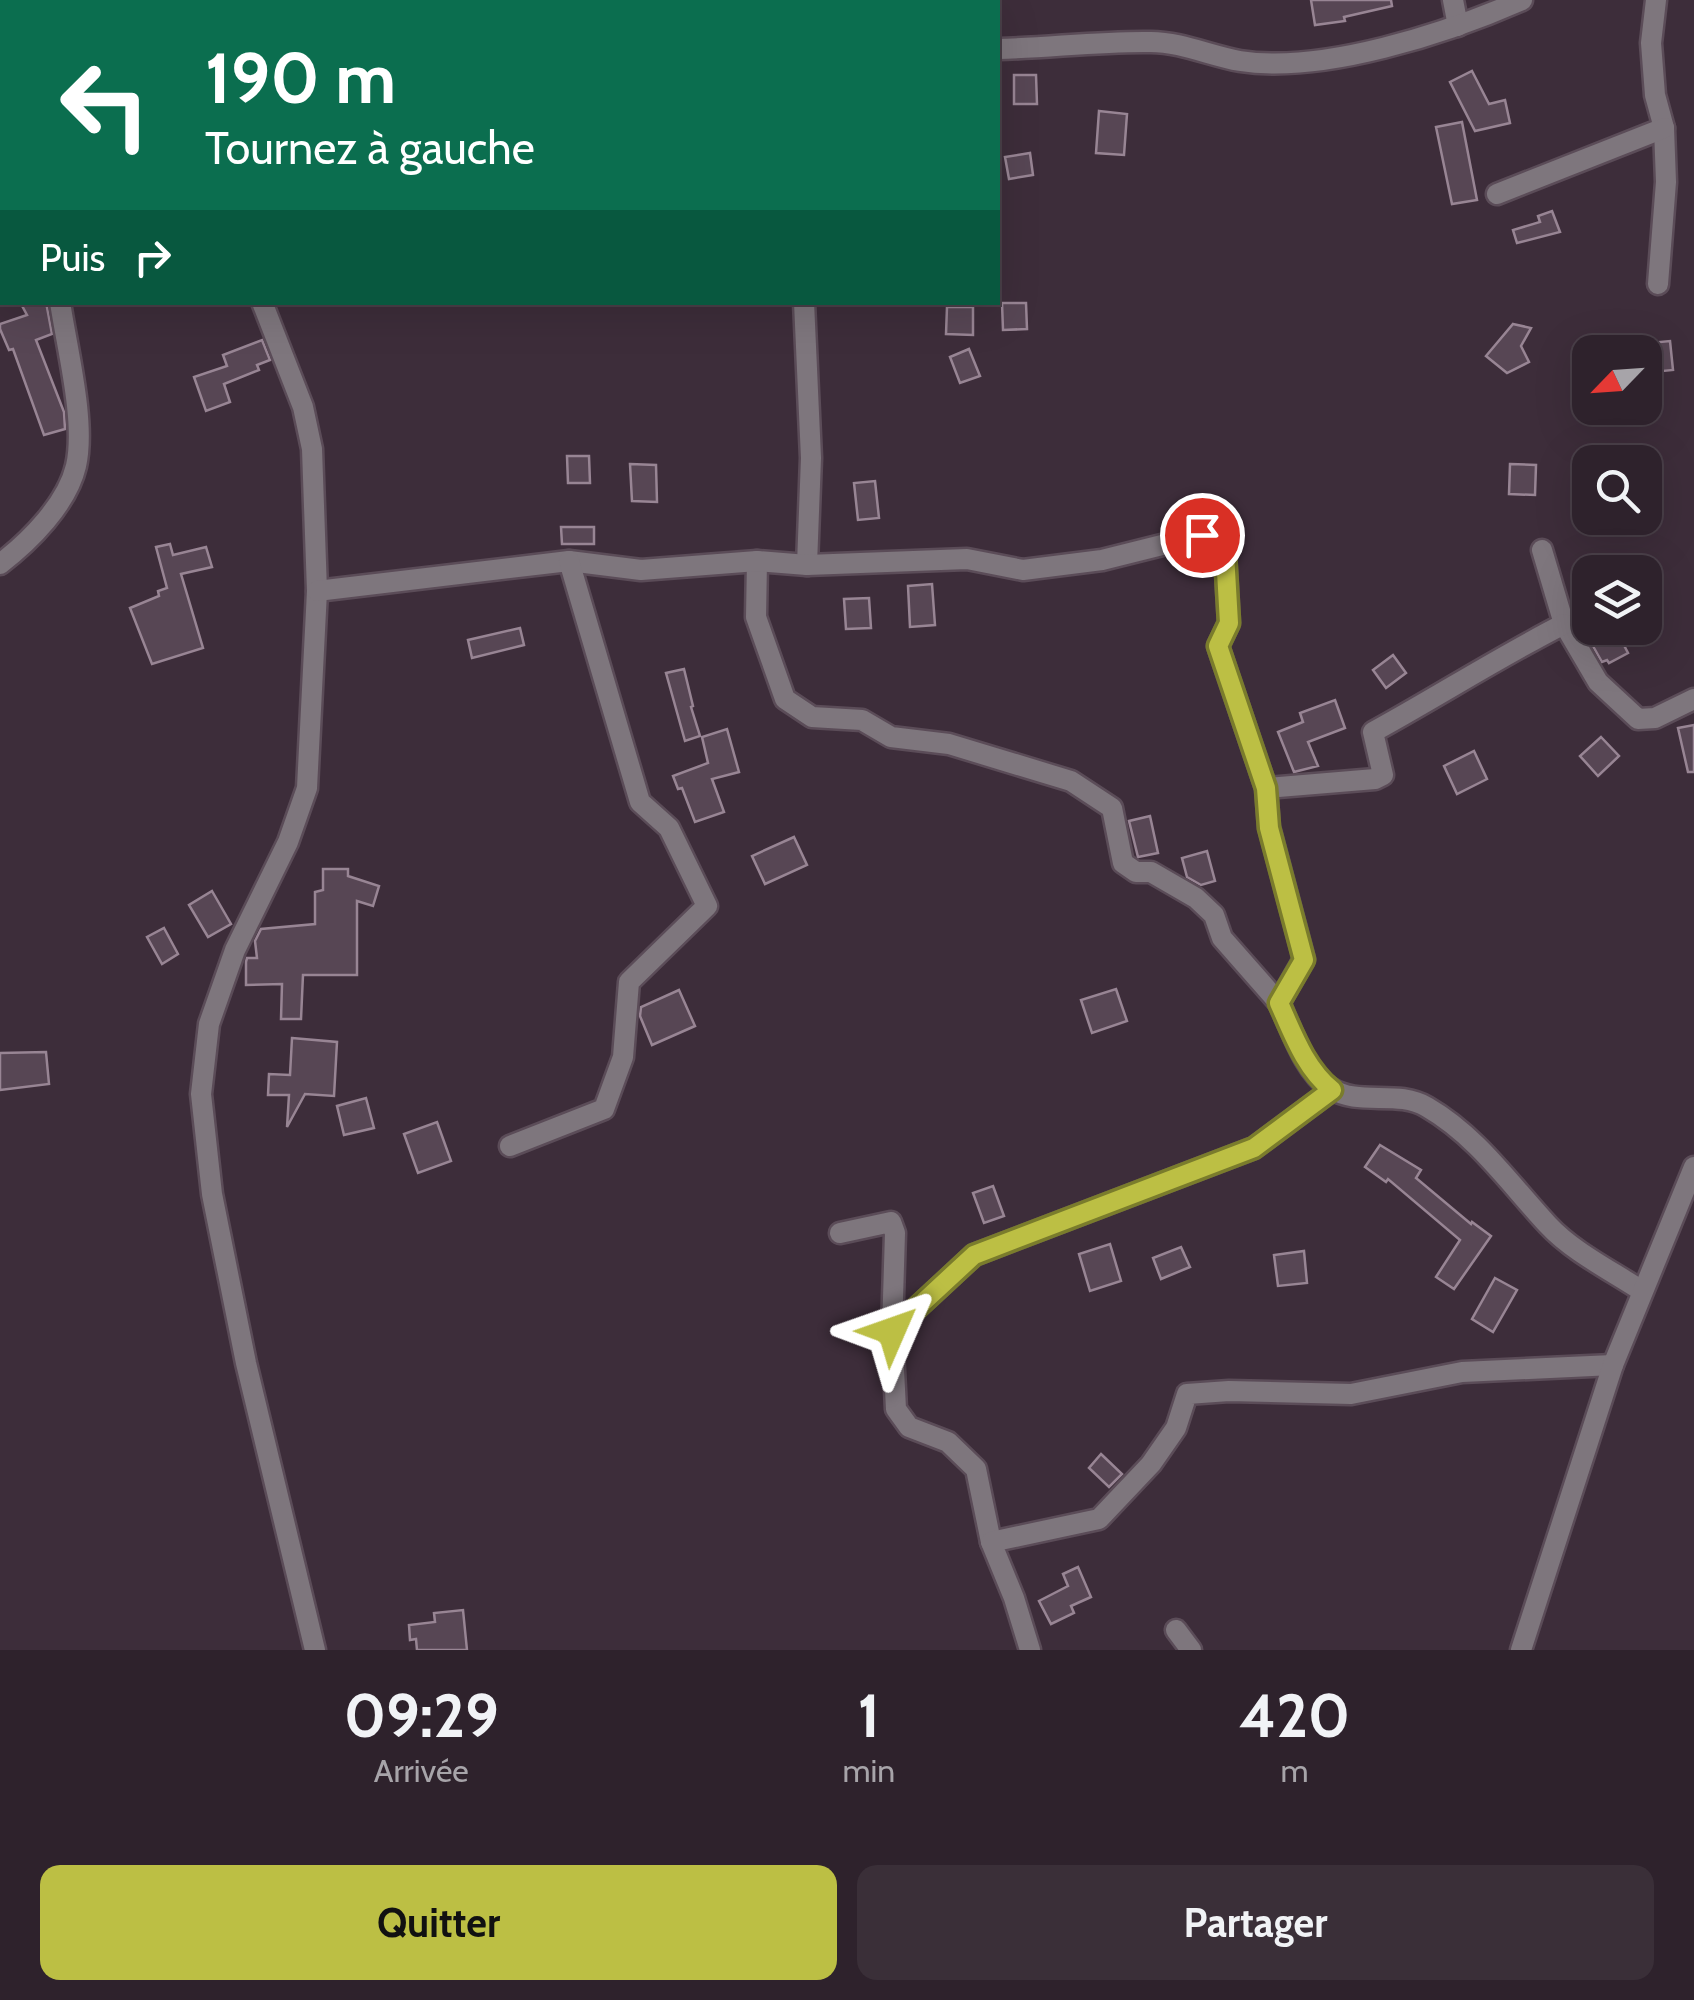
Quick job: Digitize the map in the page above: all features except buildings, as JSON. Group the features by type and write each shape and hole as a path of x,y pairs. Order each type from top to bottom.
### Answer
{"street":[{"path":"1452,0 1458,26"},
{"path":"1000,49 1154,42 1241,61 1336,57 1458,26 1522,0"},
{"path":"1656,0 1651,43 1654,95 1664,128 1666,182 1658,284"},
{"path":"1497,194 1664,128"},
{"path":"0,564 25,544 64,494 75,470 80,437 60,305"},
{"path":"263,305 303,407 312,449 317,591 307,788 288,842 235,950 209,1024 201,1094 212,1194 246,1363 314,1650"},
{"path":"804,305 811,458 807,564"},
{"path":"317,591 569,561 641,570 757,561 807,564 966,559 1023,570 1102,560 1202,535 1221,542 1229,623 1218,646 1266,788 1269,828 1304,960 1279,1003"},
{"path":"1542,550 1564,624 1598,682 1638,719 1655,718 1694,698"},
{"path":"510,1146 604,1110 623,1057 630,982 707,906 669,828 640,802 569,561"},
{"path":"757,561 756,617 785,699 812,717 862,720 891,737 949,744 1071,781 1112,808 1123,863 1136,872 1151,872 1196,898 1214,914 1222,938 1279,1003 1320,1080 1332,1090 1354,1098 1414,1100 1425,1105 1502,1170 1549,1227 1642,1291"},
{"path":"1266,788 1375,778 1382,774 1373,732 1564,624"},
{"path":"892,1331 974,1255 1254,1148 1332,1090"},
{"path":"1521,1650 1613,1366 1694,1167"},
{"path":"840,1232 891,1222 895,1233 892,1331 896,1409 909,1428 948,1442 976,1469 992,1542 1030,1650"},
{"path":"992,1542 1099,1519 1176,1428 1187,1394 1351,1394 1462,1372 1613,1366"},
{"path":"1176,1630 1191,1650"}],"route":[{"path":"892,1331 974,1255 1254,1148 1332,1090 1305,1057 1279,1003 1304,960 1269,828 1266,788 1218,646 1229,623 1225,554 1221,542 1202,535"}]}
